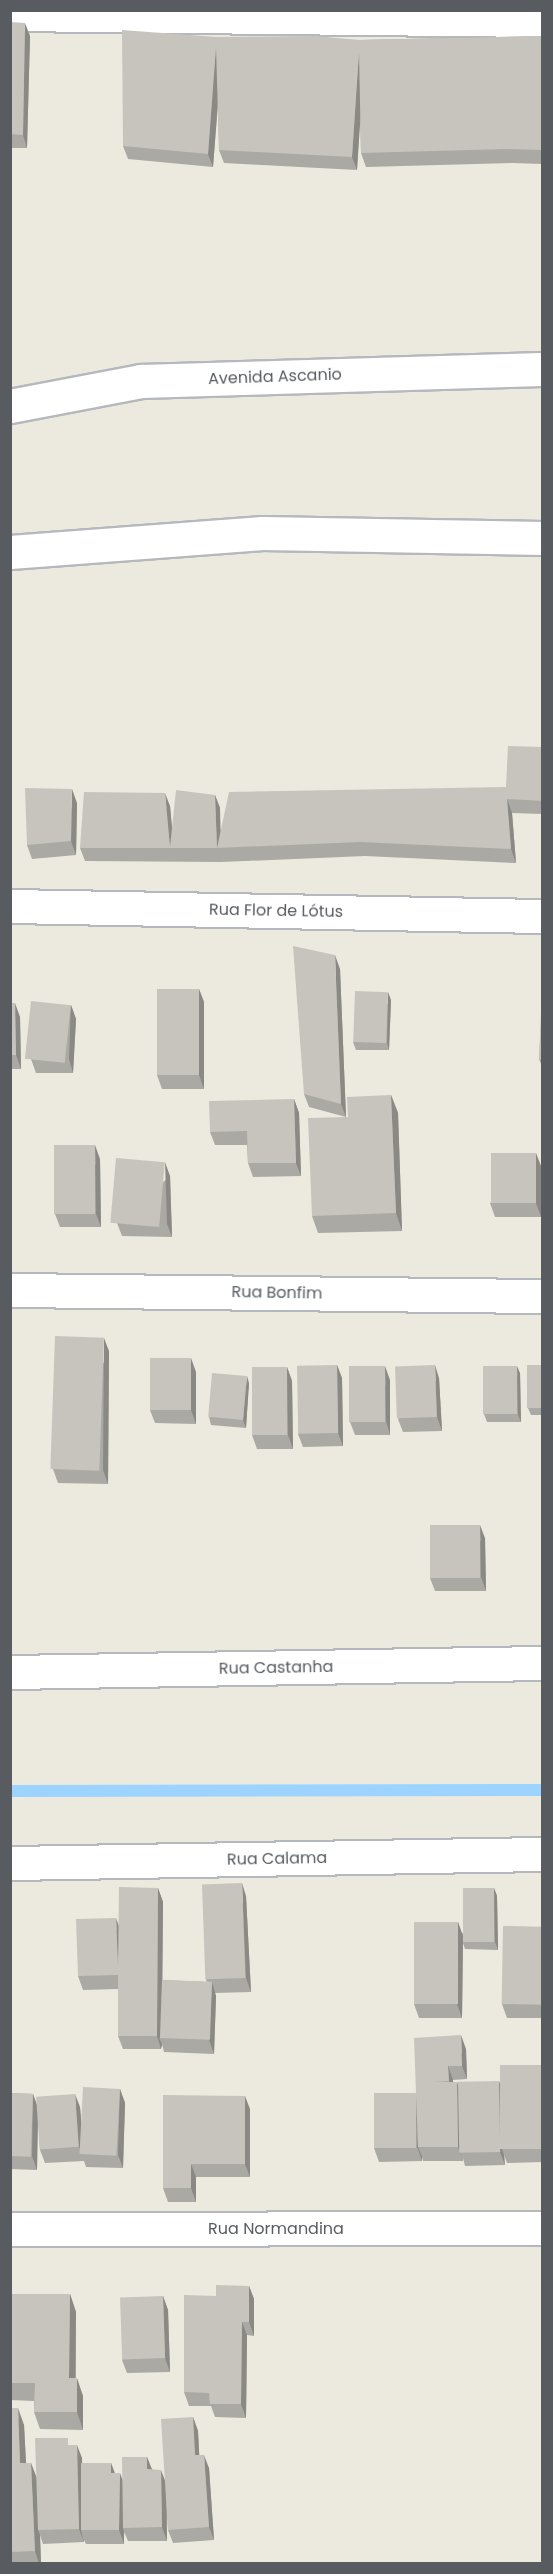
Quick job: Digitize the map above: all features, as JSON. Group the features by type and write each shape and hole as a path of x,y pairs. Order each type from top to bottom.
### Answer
{"street":[{"path":"10,14 543,20"},
{"name":"Avenida Ascanio","path":"10,406 141,381 543,369"},
{"path":"10,552 262,533 543,538"},
{"name":"Rua Flor de Lótus","path":"10,906 543,916"},
{"name":"Rua Bonfim","path":"10,1290 543,1296"},
{"name":"Rua Castanha","path":"10,1672 543,1663"},
{"name":"Rua Calama","path":"10,1863 543,1854"},
{"name":"Rua Normandina","path":"10,2229 543,2228"}],"building":[{"path":"10,22 25,23 23,135 10,134"},
{"path":"122,30 216,37 315,36 359,40 543,36 543,150 361,153 359,52 352,157 219,150 216,47 208,154 123,146"},
{"path":"508,746 543,747 543,801 507,799 511,849 360,842 217,848 229,792 506,787"},
{"path":"25,788 72,789 71,841 27,845"},
{"path":"176,790 215,795 217,848 80,848 84,792 165,793 170,847"},
{"path":"293,946 335,955 341,1104 304,1094"},
{"path":"157,989 199,989 199,1075 157,1075"},
{"path":"543,989 543,1060 539,1059"},
{"path":"355,991 388,992 386,1043 353,1042"},
{"path":"31,1001 71,1005 65,1063 25,1059"},
{"path":"10,1003 15,1003 16,1055 10,1055"},
{"path":"391,1095 396,1213 312,1216 308,1118 348,1117 347,1097"},
{"path":"294,1099 296,1163 248,1163 247,1131 210,1132 209,1101"},
{"path":"54,1145 95,1145 95,1214 54,1214"},
{"path":"491,1153 536,1153 536,1203 491,1203"},
{"path":"116,1158 165,1162 159,1227 110,1223"},
{"path":"55,1336 104,1338 99,1471 50,1469"},
{"path":"150,1358 191,1358 191,1410 150,1410"},
{"path":"337,1365 338,1433 298,1434 297,1366"},
{"path":"435,1365 437,1417 397,1418 395,1366"},
{"path":"527,1365 542,1365 542,1408 527,1408"},
{"path":"349,1366 385,1366 385,1422 349,1422"},
{"path":"483,1366 517,1366 517,1414 483,1414"},
{"path":"252,1367 287,1367 287,1435 252,1435"},
{"path":"212,1373 247,1376 243,1420 208,1417"},
{"path":"430,1525 480,1525 480,1578 430,1578"},
{"path":"242,1883 245,1978 205,1979 202,1884"},
{"path":"119,1887 158,1888 157,2036 118,2036 118,1975 78,1976 76,1919 116,1918 118,1966"},
{"path":"463,1888 494,1888 494,1942 463,1942"},
{"path":"414,1922 458,1922 458,2004 414,2004"},
{"path":"503,1926 542,1927 542,2005 502,2004"},
{"path":"162,1980 212,1982 210,2040 160,2038"},
{"path":"461,2035 462,2066 448,2066 449,2081 434,2082 457,2082 458,2147 418,2147 414,2038"},
{"path":"500,2065 541,2065 541,2149 500,2149"},
{"path":"499,2081 500,2152 459,2153 458,2082"},
{"path":"83,2087 120,2089 116,2156 79,2154"},
{"path":"10,2093 33,2094 31,2157 10,2156"},
{"path":"374,2093 416,2093 416,2148 374,2148"},
{"path":"75,2094 79,2147 40,2150 36,2097"},
{"path":"163,2095 245,2096 245,2164 191,2164 191,2188 163,2188"},
{"path":"216,2285 249,2286 249,2322 242,2322 241,2404 210,2404 209,2393 184,2392 184,2295 216,2296"},
{"path":"10,2294 70,2294 69,2378 77,2378 77,2412 34,2412 35,2383 10,2383"},
{"path":"163,2296 165,2358 122,2359 120,2298"},
{"path":"10,2408 18,2408 20,2463 31,2463 35,2551 10,2552"},
{"path":"193,2417 195,2455 204,2455 209,2527 168,2530 161,2419"},
{"path":"35,2438 68,2438 68,2445 77,2445 79,2529 38,2530"},
{"path":"122,2457 147,2457 147,2469 161,2470 162,2527 123,2528"},
{"path":"81,2463 111,2463 111,2473 120,2473 119,2530 81,2530"}],"waterway":[{"path":"10,1791 542,1790"}]}
